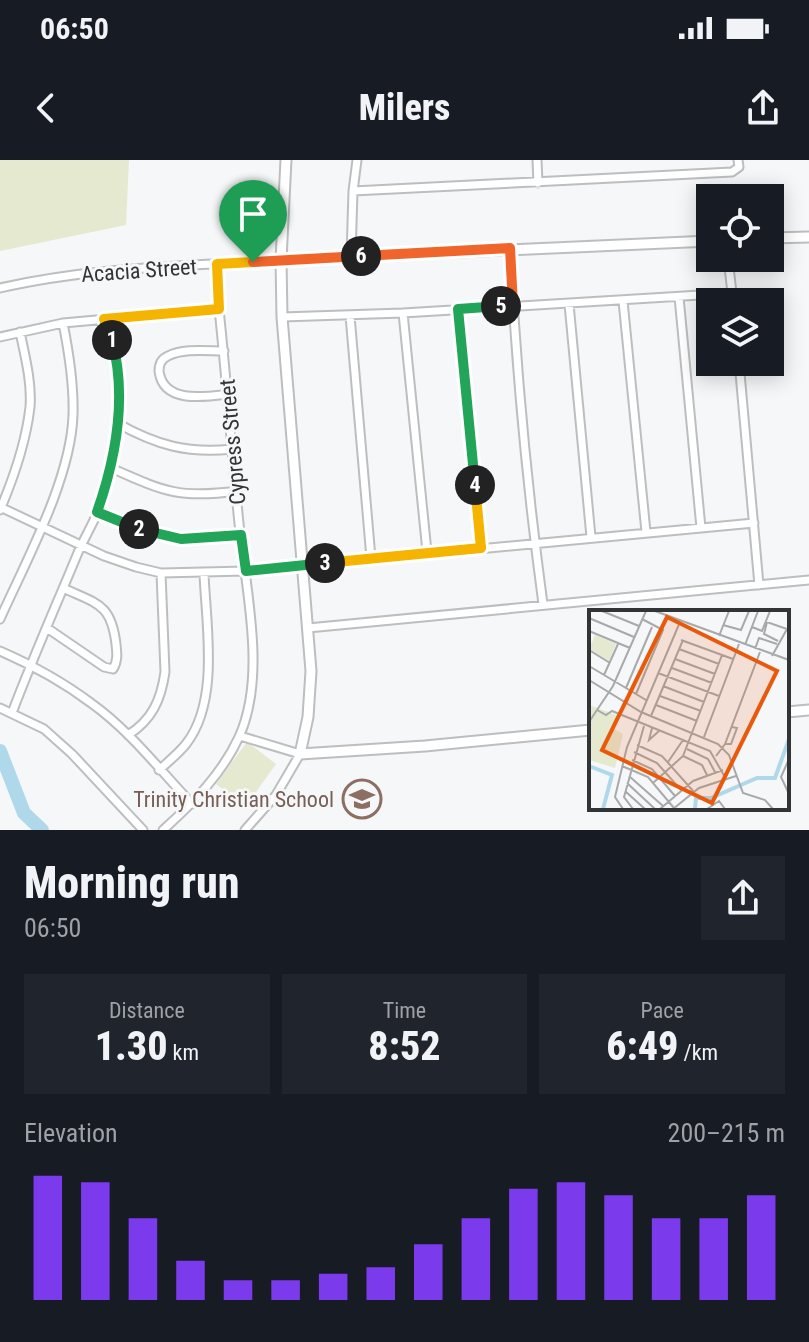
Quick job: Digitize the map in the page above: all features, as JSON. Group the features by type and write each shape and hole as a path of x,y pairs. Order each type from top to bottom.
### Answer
{"street":[{"path":"245,830 276,795 300,754 311,687 282,317 281,260 286,160"},
{"path":"351,257 357,160"},
{"path":"537,160 538,183"},
{"path":"353,191 732,172 739,167 738,160"},
{"path":"784,238 809,237"},
{"name":"Acacia Street","path":"0,288 72,274 217,264 696,241"},
{"path":"510,248 543,604"},
{"name":"Cypress Street","path":"163,830 192,804 221,768 240,736 252,692 253,660 246,571 232,449 217,264"},
{"path":"679,297 701,528"},
{"path":"282,317 696,297"},
{"path":"623,301 646,532"},
{"path":"569,304 591,537"},
{"path":"0,337 63,323 219,309"},
{"path":"458,309 481,548"},
{"path":"403,313 427,552"},
{"path":"350,316 371,558"},
{"path":"12,713 97,512 111,468 117,423 116,359 104,319"},
{"path":"0,619 41,527 65,459 73,417 71,362 63,323"},
{"path":"20,332 28,371 30,405 23,448 0,509 136,567 161,573 204,574 754,523"},
{"path":"224,351 171,354 162,360 159,367 166,388 179,395 228,394"},
{"path":"740,376 759,585"},
{"path":"117,423 137,434 184,449 199,452 232,449"},
{"path":"111,468 150,486 175,493 198,496 237,491"},
{"path":"97,512 164,536 200,539 241,535"},
{"path":"128,735 148,719 159,702 163,687 161,573"},
{"path":"159,770 188,742 205,701 208,678 204,574"},
{"path":"308,628 809,580"},
{"path":"47,628 104,667 110,670 117,664 114,629 108,612 63,588"},
{"path":"0,651 30,665 93,704 128,735 192,804"},
{"path":"0,708 44,729 72,754 143,830"},
{"path":"789,712 809,710"},
{"path":"240,736 300,754 589,730"}],"green space":[{"path":"0,160 129,160 126,225 0,251"},
{"path":"247,742 276,764 246,806 216,784"}],"waterway":[{"path":"0,751 24,813 42,830"}],"place":[{"name":"Trinity Christian School","path":"362,799"}],"route":[{"path":"510,248 513,306 458,309 481,548 246,571 241,535 181,539 146,532 97,512 114,455 118,405 116,359 104,319 219,309 217,264 253,262 510,248"}]}
